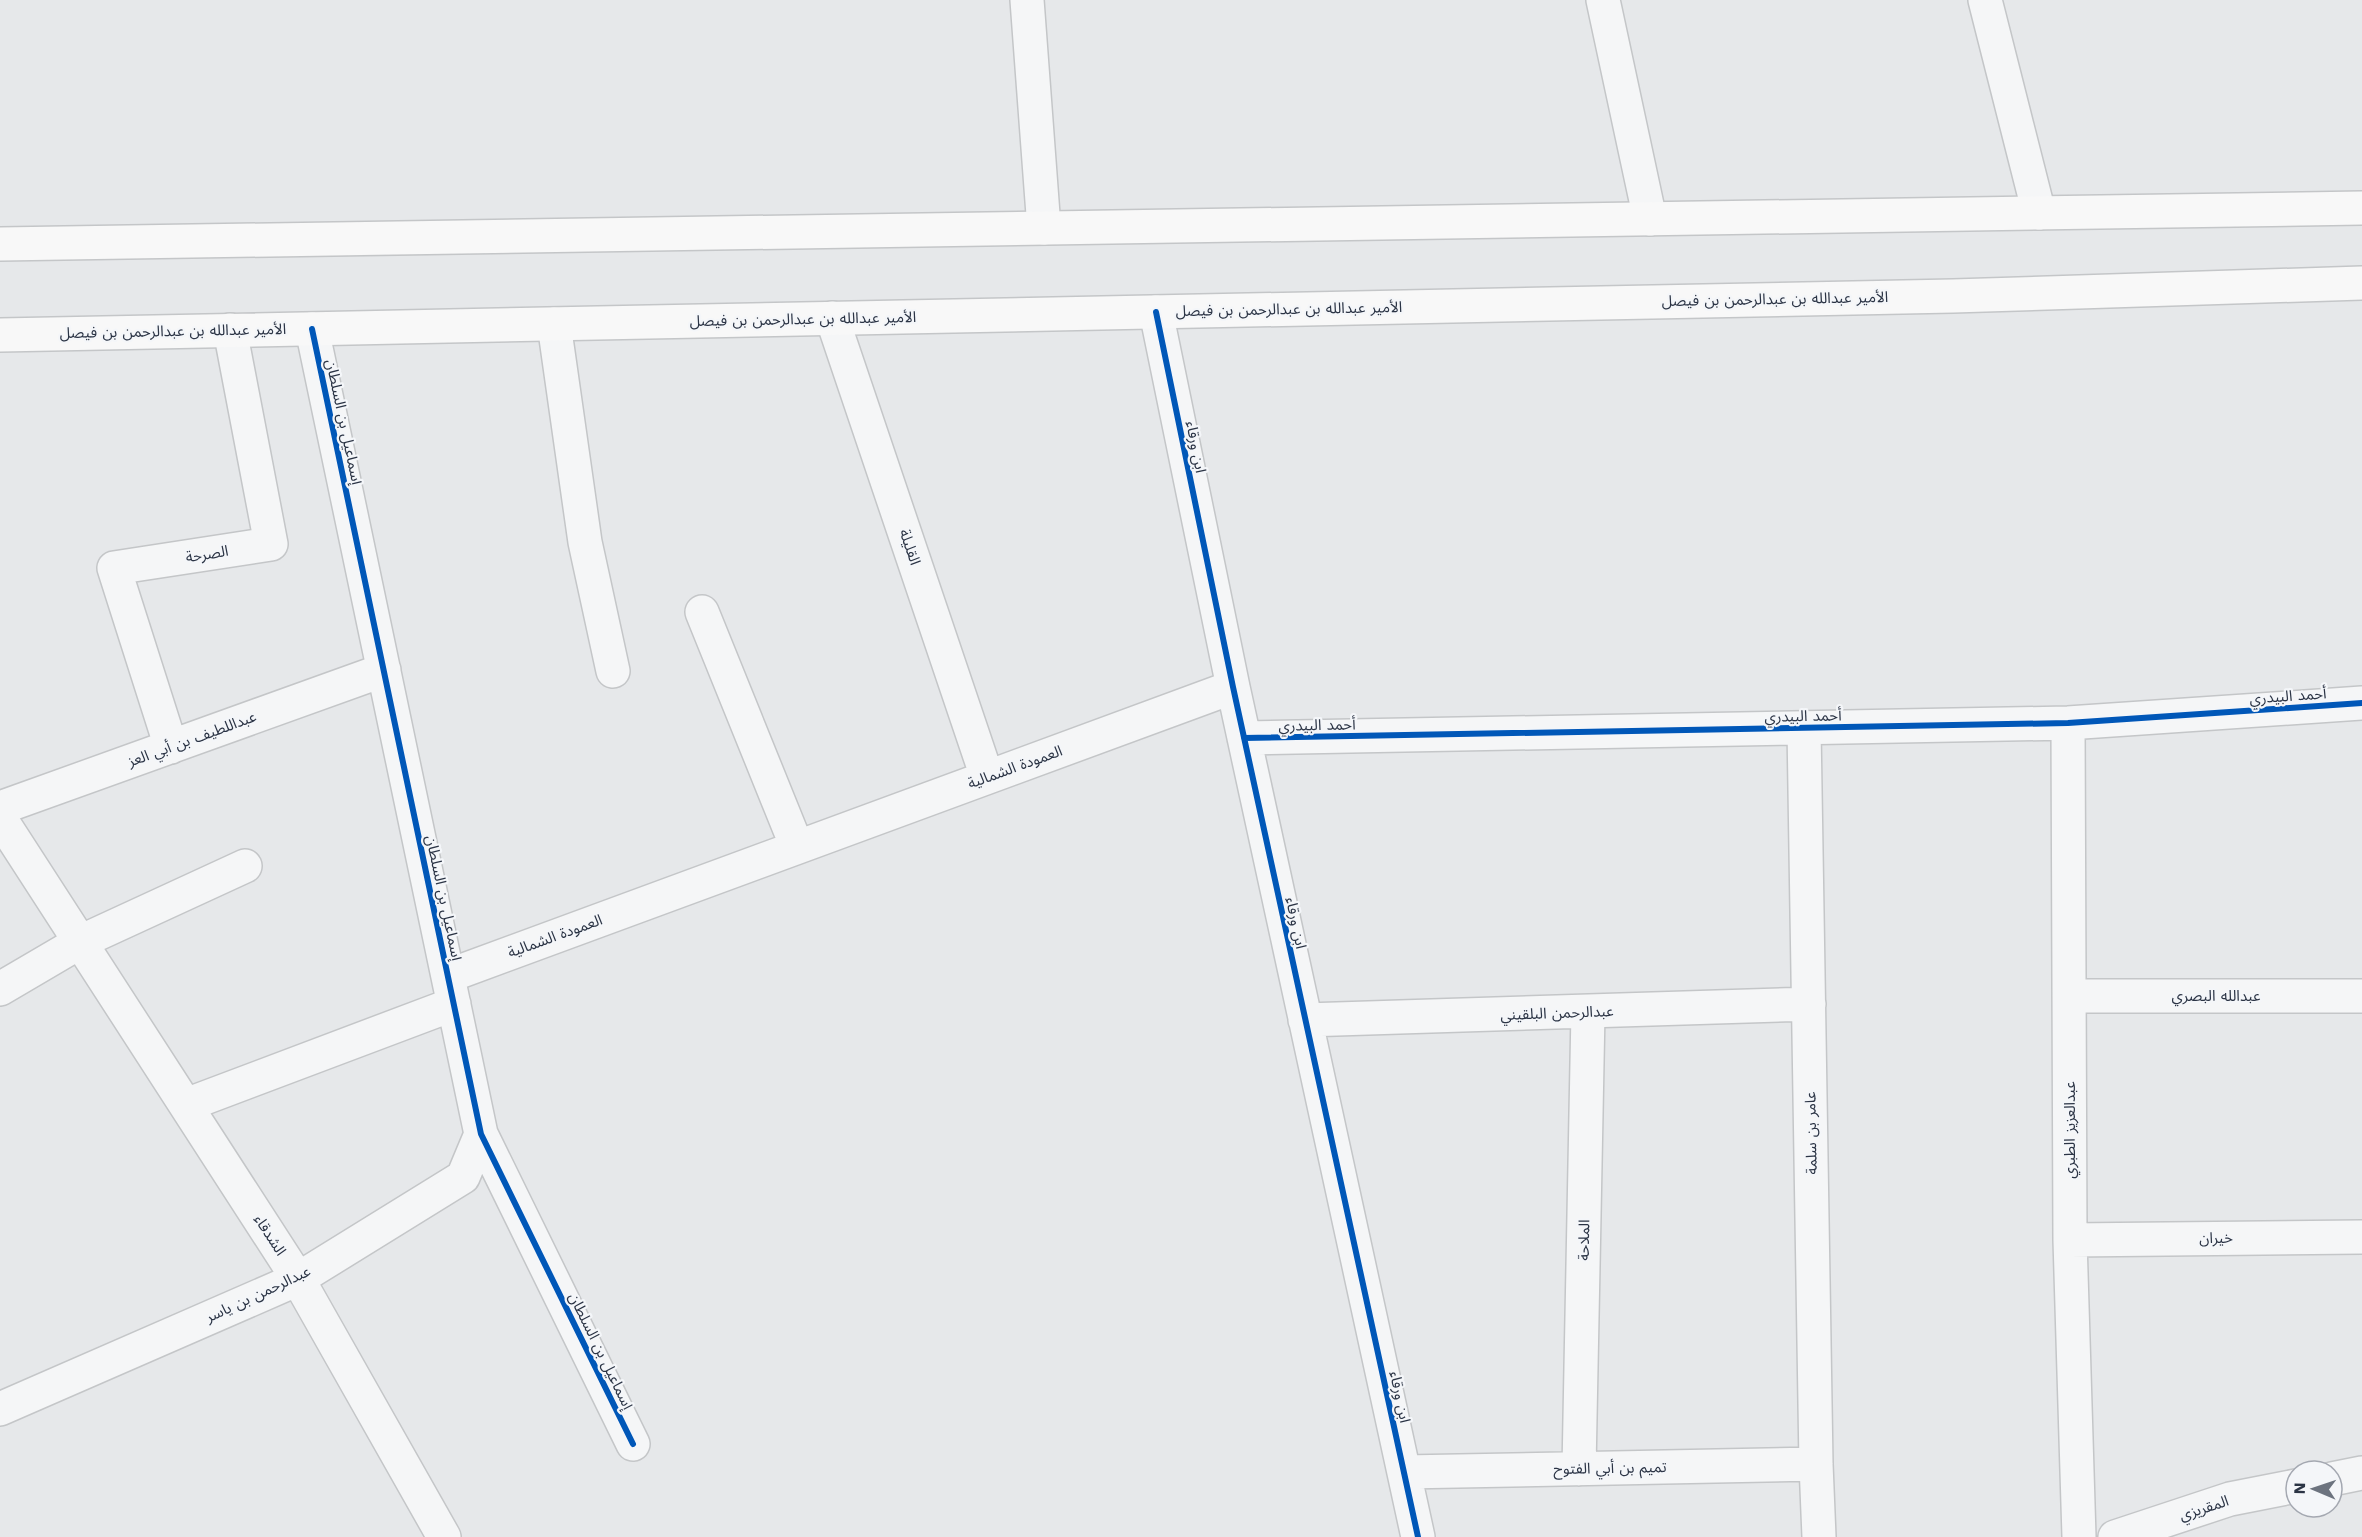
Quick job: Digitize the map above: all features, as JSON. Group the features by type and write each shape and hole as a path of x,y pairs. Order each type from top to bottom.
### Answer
{"main road":[{"path":"0,244 2362,208"},
{"name":"الأمير عبدالله بن عبدالرحمن بن فيصل","path":"0,335 1953,296 2362,283"}],"street":[{"path":"1027,0 1044,228"},
{"path":"1602,0 1650,219"},
{"path":"1995,3 2039,213"},
{"name":"ابن ورقاء","path":"1156,312 1233,687 1418,1537"},
{"name":"القليلة","path":"832,318 987,777"},
{"path":"554,324 585,542 613,671"},
{"name":"إسماعيل بن السلطان","path":"312,329 482,1134 633,1444"},
{"name":"الصرحة","path":"171,747 114,568 271,544 230,330"},
{"path":"702,612 797,847"},
{"name":"عبداللطيف بن أبي العز","path":"0,808 384,670"},
{"name":"العمودة الشمالية","path":"186,1105 451,989 797,847 1233,687"},
{"name":"أحمد البيدري","path":"1244,738 2068,723 2362,703"},
{"name":"عبدالعزيز الطبري","path":"2068,723 2070,1240 2079,1537"},
{"name":"عامر بن سلمة","path":"1804,728 1819,1537"},
{"name":"الشدقاء","path":"0,818 12,856 80,942 298,1279 444,1537"},
{"path":"0,989 80,942 245,866"},
{"name":"عبدالله البصري","path":"2069,996 2362,996"},
{"name":"عبدالرحمن البلقيني","path":"1305,1020 1809,1005"},
{"name":"الملاحة","path":"1579,1469 1588,1012"},
{"name":"عبدالرحمن بن ياسر","path":"0,1409 298,1279 463,1177 482,1134"},
{"name":"خيران","path":"2070,1240 2362,1237"},
{"name":"تميم بن أبي الفتوح","path":"1404,1472 1816,1464"},
{"path":"2344,1477 2362,1473"},
{"name":"المقريزي","path":"2115,1537 2230,1499 2284,1488"}],"cycle path":[{"path":"1156,312 1233,687 1418,1537"},
{"path":"312,329 481,1134 633,1444"},
{"path":"1244,738 2068,723 2362,703"}]}
